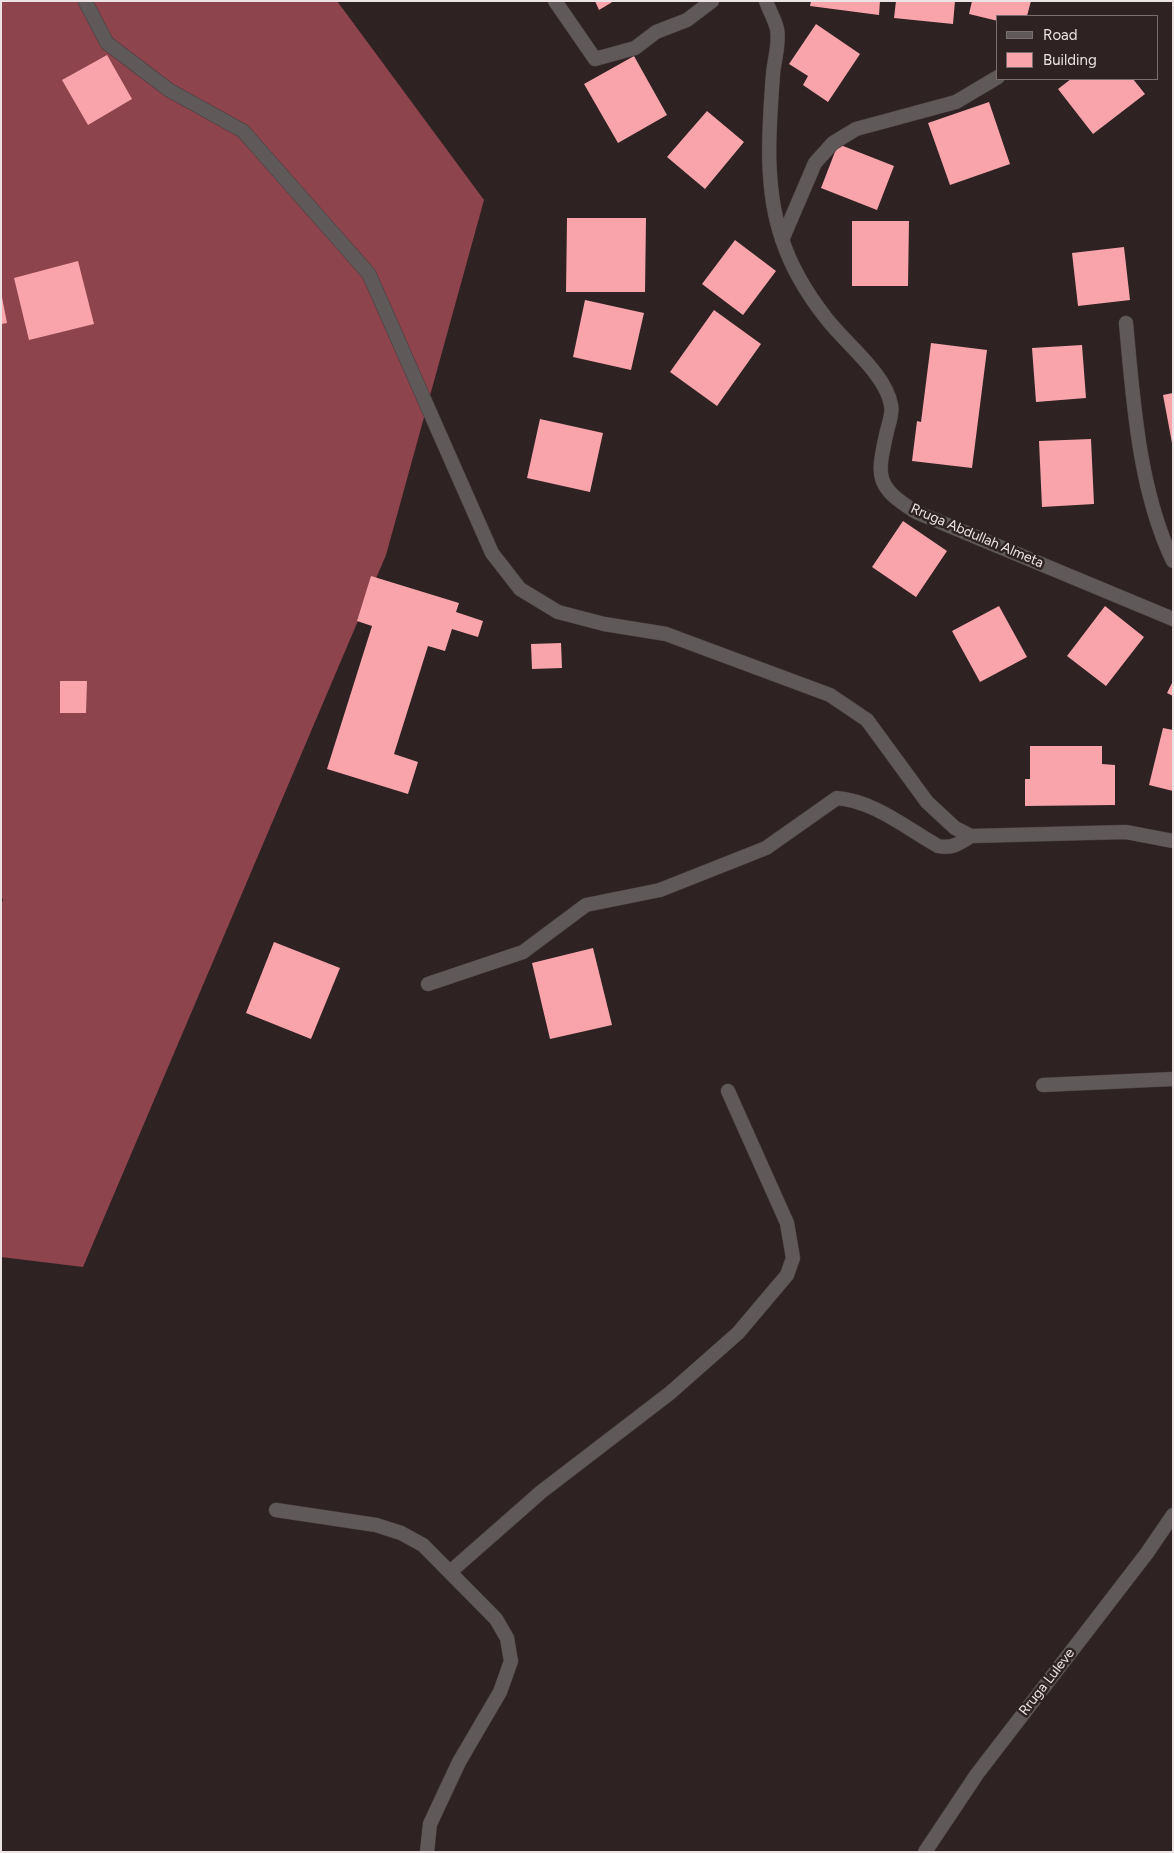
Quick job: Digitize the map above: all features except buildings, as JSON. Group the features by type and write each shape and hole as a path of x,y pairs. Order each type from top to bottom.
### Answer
{"street":[{"path":"85,1 107,44 169,90 243,131 370,274 492,553 520,589 558,612 604,624 666,634 830,695 867,720 927,802 955,828 971,836 1126,832 1173,841"},
{"path":"555,1 595,59 634,48 656,32 687,20 712,1"},
{"name":"Rruga Abdullah Almeta","path":"766,1 777,30 769,147 774,210 782,240 796,272 826,318 876,375 886,391 892,406 880,462 880,478 896,500 916,512 1173,619"},
{"path":"782,240 815,163 833,143 856,129 956,102 996,78"},
{"path":"1126,324 1135,414 1149,491 1173,561"},
{"path":"428,984 522,952 586,906 660,890 766,848 837,798 862,803 880,811 938,846 947,848 959,844 971,836"},
{"path":"1043,1085 1173,1079"},
{"path":"450,1572 541,1492 670,1393 738,1333 787,1275 793,1258 788,1223 728,1091"},
{"path":"276,1510 376,1525 401,1533 423,1545 496,1619 507,1638 511,1661 500,1692 459,1762 430,1824 427,1852"},
{"name":"Rruga Luleve","path":"925,1852 977,1774 1147,1553 1173,1515"}],"shaded area":[{"path":"1,1 337,1 484,200 386,555 83,1267 1,1257 1,905 3,900 1,895"}]}
